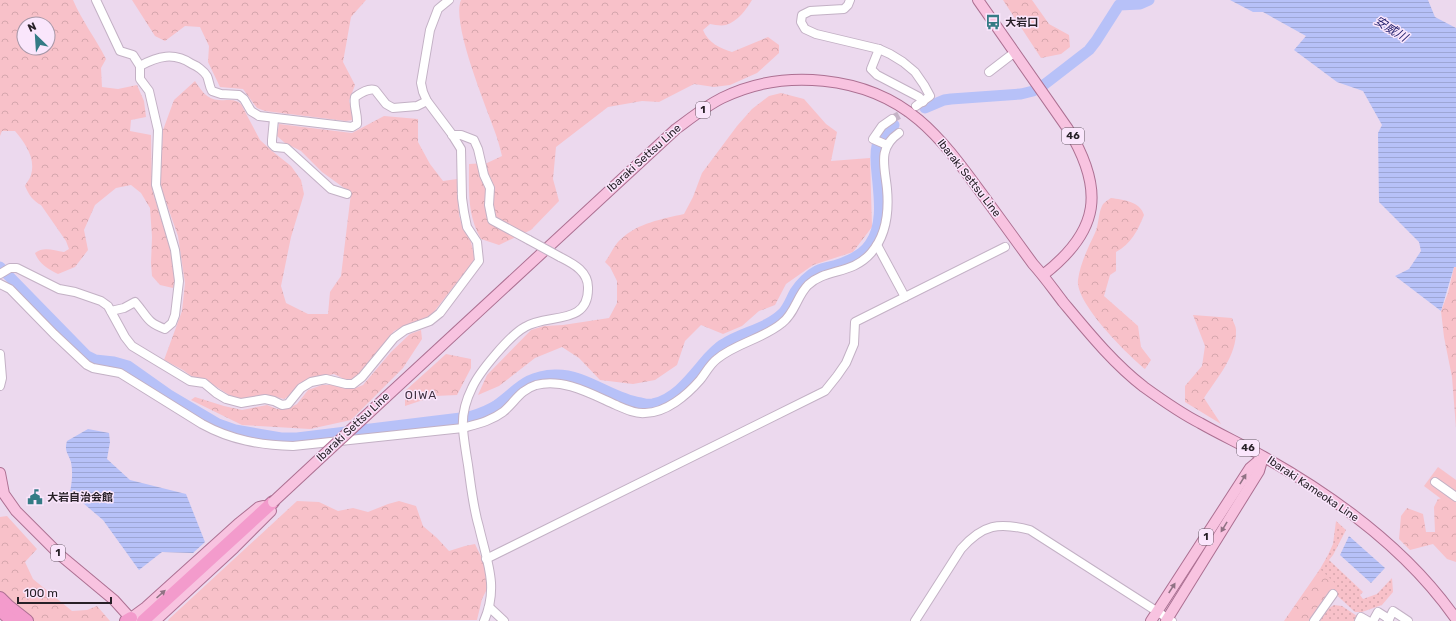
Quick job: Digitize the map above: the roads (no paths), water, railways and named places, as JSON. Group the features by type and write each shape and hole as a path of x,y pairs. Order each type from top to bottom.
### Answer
{"highway":[{"path":"150,618 273,502"},
{"path":"0,598 27,621"},
{"path":"0,610 12,621"},
{"path":"0,618 3,621"}],"main road":[{"name":"46","path":"978,0 1068,129 1082,154 1090,179 1090,210 1087,223 1079,240 1066,256 1043,275"},
{"name":"Ibaraki Settsu Line","path":"273,502 676,128 721,98 763,84 808,80 853,86 883,98 908,112 918,119 950,151 1033,264 1043,275"},
{"name":"Ibaraki Kameoka Line","path":"1043,275 1084,327 1130,376 1200,424 1263,457 1334,501 1386,542 1422,577 1439,596 1456,619"},
{"name":"1","path":"1151,621 1250,468 1263,457"},
{"name":"1","path":"1168,620 1259,471 1263,457"},
{"path":"130,620 229,543 305,477 318,459"},
{"name":"1","path":"0,473 4,494 16,511 60,555 114,600 130,620"}],"street":[{"path":"96,0 120,51 133,55 140,66 140,79 149,91 158,130 156,186 175,250 179,281 175,315 172,323 165,329 153,325 135,302 124,308 111,311"},
{"path":"0,274 10,268 17,268 59,289 101,301 108,306 125,337 132,346 190,381 204,383 226,399 241,403 265,398 274,400 282,405 288,404 301,388 312,382 326,379 346,384 353,384 362,377 394,338 405,330 430,321 440,313 479,261 477,242 467,227 464,212 462,198 461,149 427,101 421,82 430,30 438,9 449,0"},
{"path":"850,0 844,9 810,11 802,15 801,22 805,29 816,34 880,49 903,62 915,72 930,96 920,104 919,97 877,75 871,69 880,49"},
{"path":"989,72 1015,52"},
{"path":"140,66 150,60 161,57 174,56 186,59 207,76 208,84 212,90 221,94 239,94 244,99 251,111 259,116 274,119 352,128 357,124 353,102 355,97 362,92 371,89 375,90 386,104 393,108 417,106 427,101"},
{"path":"274,119 272,144 275,147 286,148 331,189 346,194"},
{"path":"886,145 873,139 874,135 886,122 892,119"},
{"path":"0,284 10,289 87,365 93,368 120,373 202,424 233,438 273,445 293,446 484,423 502,412 520,393 535,386 549,383 563,384 626,410 646,413 666,408 690,390 716,359 771,331 784,322 791,314 809,285 821,277 848,269 865,259 877,245 885,224 887,191 884,156 886,145 890,139 899,133"},
{"path":"452,135 461,135 474,140 478,149 484,175 490,188 489,205 492,220 576,265 586,278 588,286 588,293 583,307 574,314 535,322 519,331 482,371 472,388 466,404 463,426 475,514 492,582 491,600 484,621"},
{"path":"877,245 905,297"},
{"path":"486,559 825,392 846,363 854,344 855,322 1005,247"},
{"path":"0,354 2,378 0,386"},
{"path":"1435,482 1456,497"},
{"path":"915,621 961,549 969,540 994,526 1010,525 1030,530 1157,611 1168,620"},
{"path":"1314,621 1330,596"},
{"path":"489,607 504,621"},
{"path":"1372,621 1378,612 1388,620 1393,611 1408,621"},
{"path":"1359,621 1361,617 1368,621"}],"water":[{"name":"安威川","path":"1230,0 1428,0 1435,17 1456,28 1456,267 1454,267 1441,311 1395,276 1409,269 1421,251 1419,242 1379,202 1378,133 1382,125 1363,91 1337,82 1294,50 1306,36 1263,12 1253,12"},
{"path":"88,429 109,433 110,442 107,459 130,480 186,494 205,542 193,553 162,552 139,570 103,520 70,492 72,470 71,462 66,450 66,444 67,441"},
{"path":"1349,536 1385,568 1371,583 1340,555"}],"waterway":[{"path":"925,108 944,100 1021,94 1033,91 1045,84 1089,50 1119,5 1140,4 1149,0"},
{"path":"0,267 87,356 95,360 114,362 128,366 169,395 218,424 235,430 281,438 297,438 469,417 494,407 529,381 536,378 555,375 577,378 630,401 652,404 662,401 677,392 722,345 739,336 762,327 777,318 783,313 799,286 811,275 821,269 849,260 859,255 867,248 877,228 880,210 876,159 877,146 884,134 894,125"}],"tunnel":[{"path":"892,119 916,106"}],"place":[{"name":"大岩口","path":"993,22"},
{"name":"大岩自治会館","path":"35,497"}],"district":[{"name":"OIWA","path":"421,395"}]}
